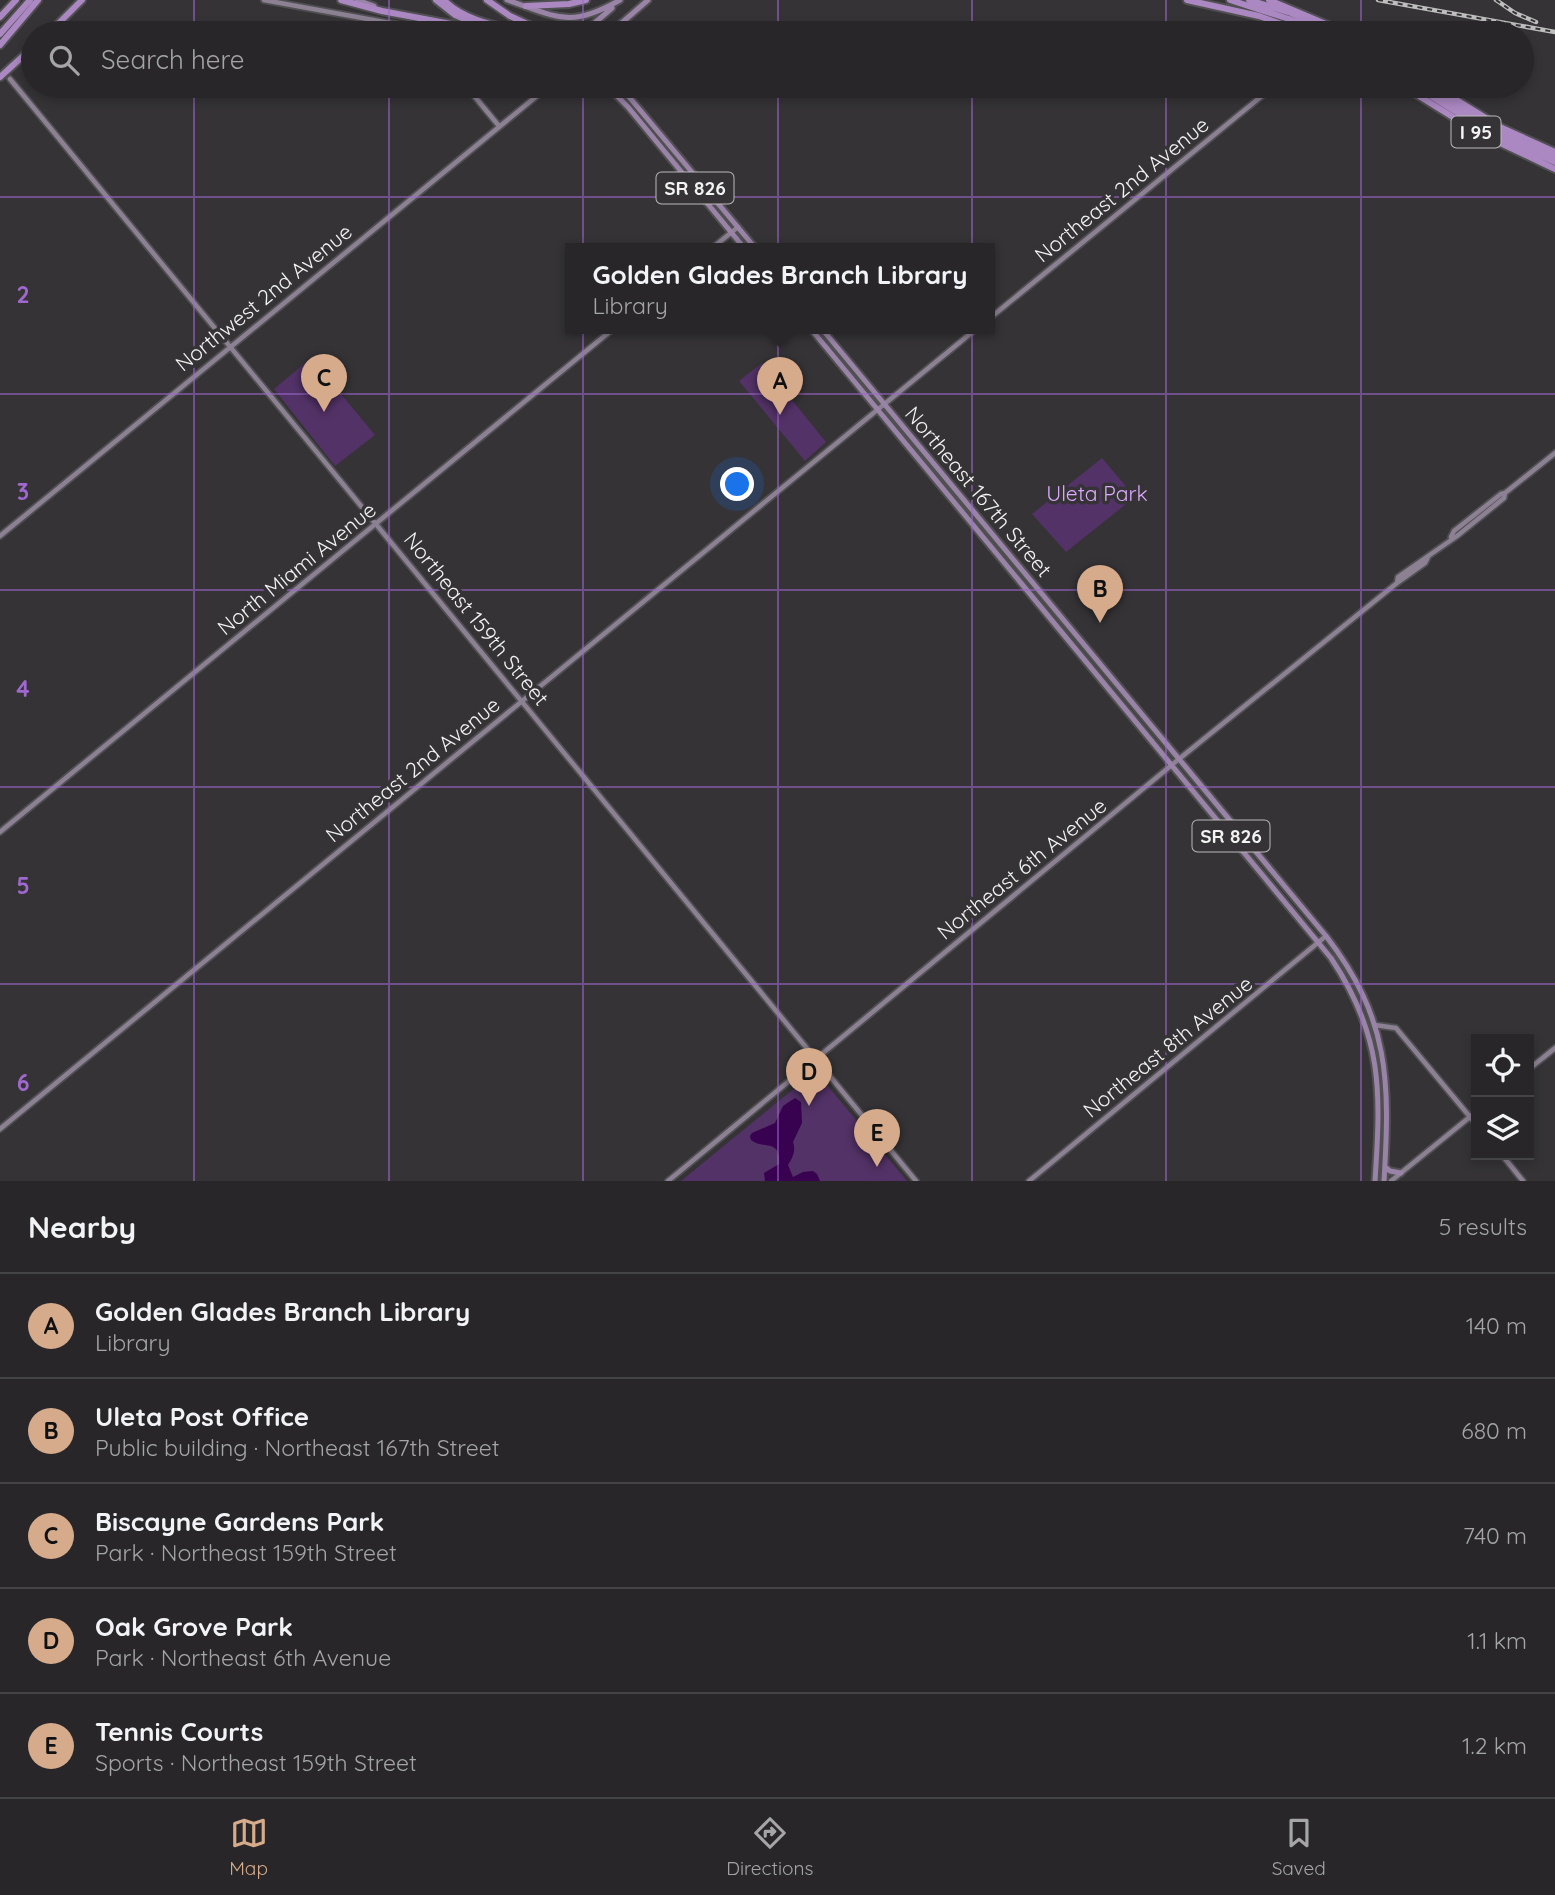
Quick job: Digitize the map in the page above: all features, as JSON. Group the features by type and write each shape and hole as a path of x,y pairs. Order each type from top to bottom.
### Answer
{"highway":[{"path":"0,17 16,0"},
{"path":"0,34 30,0"},
{"path":"0,45 38,0"},
{"path":"61,21 82,0"},
{"path":"341,0 438,21"},
{"path":"436,0 467,21"},
{"path":"444,0 456,10 484,21"},
{"path":"535,0 554,4"},
{"path":"526,6 586,0"},
{"path":"1187,0 1273,21"},
{"path":"1230,0 1294,21"},
{"path":"1249,0 1309,21"},
{"path":"1269,0 1319,21"},
{"path":"488,1 521,21"},
{"path":"0,76 21,58"},
{"name":"I 95","path":"1422,98 1477,132 1555,169"},
{"path":"1434,98 1490,133 1555,162"},
{"path":"1444,98 1489,126 1555,154"},
{"name":"I 95","path":"1453,98 1502,128 1555,154"}],"main road":[{"path":"357,0 389,11"},
{"path":"507,0 557,18 573,18 600,11 621,0"},
{"path":"597,21 621,0"},
{"path":"624,21 648,0"},
{"name":"SR 826","path":"618,98 740,243"},
{"name":"SR 826","path":"630,98 751,243"},
{"path":"658,144 673,148"},
{"name":"Northeast 167th Street","path":"815,334 1319,942 1344,978 1363,1018"},
{"name":"Northeast 167th Street","path":"826,334 1326,936 1355,979 1375,1025"},
{"path":"940,485 958,493"},
{"path":"951,498 967,503"},
{"path":"1014,575 1031,582"},
{"path":"1024,587 1039,591"},
{"path":"1090,666 1105,670"},
{"path":"1098,676 1113,680"},
{"path":"1233,838 1251,846"},
{"path":"1245,853 1257,854"},
{"path":"1363,1018 1375,1025"},
{"name":"SR 826","path":"1363,1018 1373,1050 1379,1096 1376,1181"},
{"name":"SR 826","path":"1375,1025 1387,1082 1384,1181"},
{"path":"1385,1166 1390,1171 1401,1173"}],"street":[{"path":"264,0 379,21"},
{"name":"Northeast 159th Street","path":"10,79 21,92"},
{"name":"Northeast 159th Street","path":"26,98 916,1181"},
{"path":"476,98 499,126"},
{"name":"Northwest 2nd Avenue","path":"0,537 534,98"},
{"name":"Northeast 2nd Avenue","path":"995,313 1259,98"},
{"path":"718,243 738,227"},
{"name":"North Miami Avenue","path":"0,832 607,334"},
{"name":"Northeast 2nd Avenue","path":"0,1129 970,334"},
{"name":"Northeast 6th Avenue","path":"668,1181 1179,759 1396,583 1425,563 1428,556 1493,507 1555,453"},
{"name":"Northeast 8th Avenue","path":"1029,1181 1326,936"},
{"path":"1375,1025 1396,1028 1470,1117 1391,1181"},
{"path":"1534,1065 1555,1048"},
{"path":"1506,1160 1523,1181"}],"green space":[{"path":"311,358 375,435 335,466 274,389"},
{"path":"762,363 826,442 805,461 739,381"},
{"name":"Uleta Park","path":"1102,458 1135,497 1066,552 1032,514"},
{"path":"816,1072 907,1181 681,1181 813,1073"}],"shaded area":[{"path":"795,1098 801,1102 802,1123 793,1142 793,1154 788,1165 793,1177 813,1171 820,1181 765,1181 764,1173 779,1164 779,1156 774,1148 756,1143 750,1136 775,1123 783,1106"}],"railway":[{"path":"1378,0 1494,21"},
{"path":"1496,0 1515,13 1534,21"},
{"path":"1534,28 1555,32"}],"place":[{"name":"Biscayne Gardens Park","path":"324,412"},
{"name":"Golden Glades Branch Library","path":"780,415"},
{"name":"Uleta Post Office","path":"1100,623"},
{"name":"Oak Grove Park","path":"809,1106"},
{"name":"Tennis Courts","path":"877,1167"}]}
